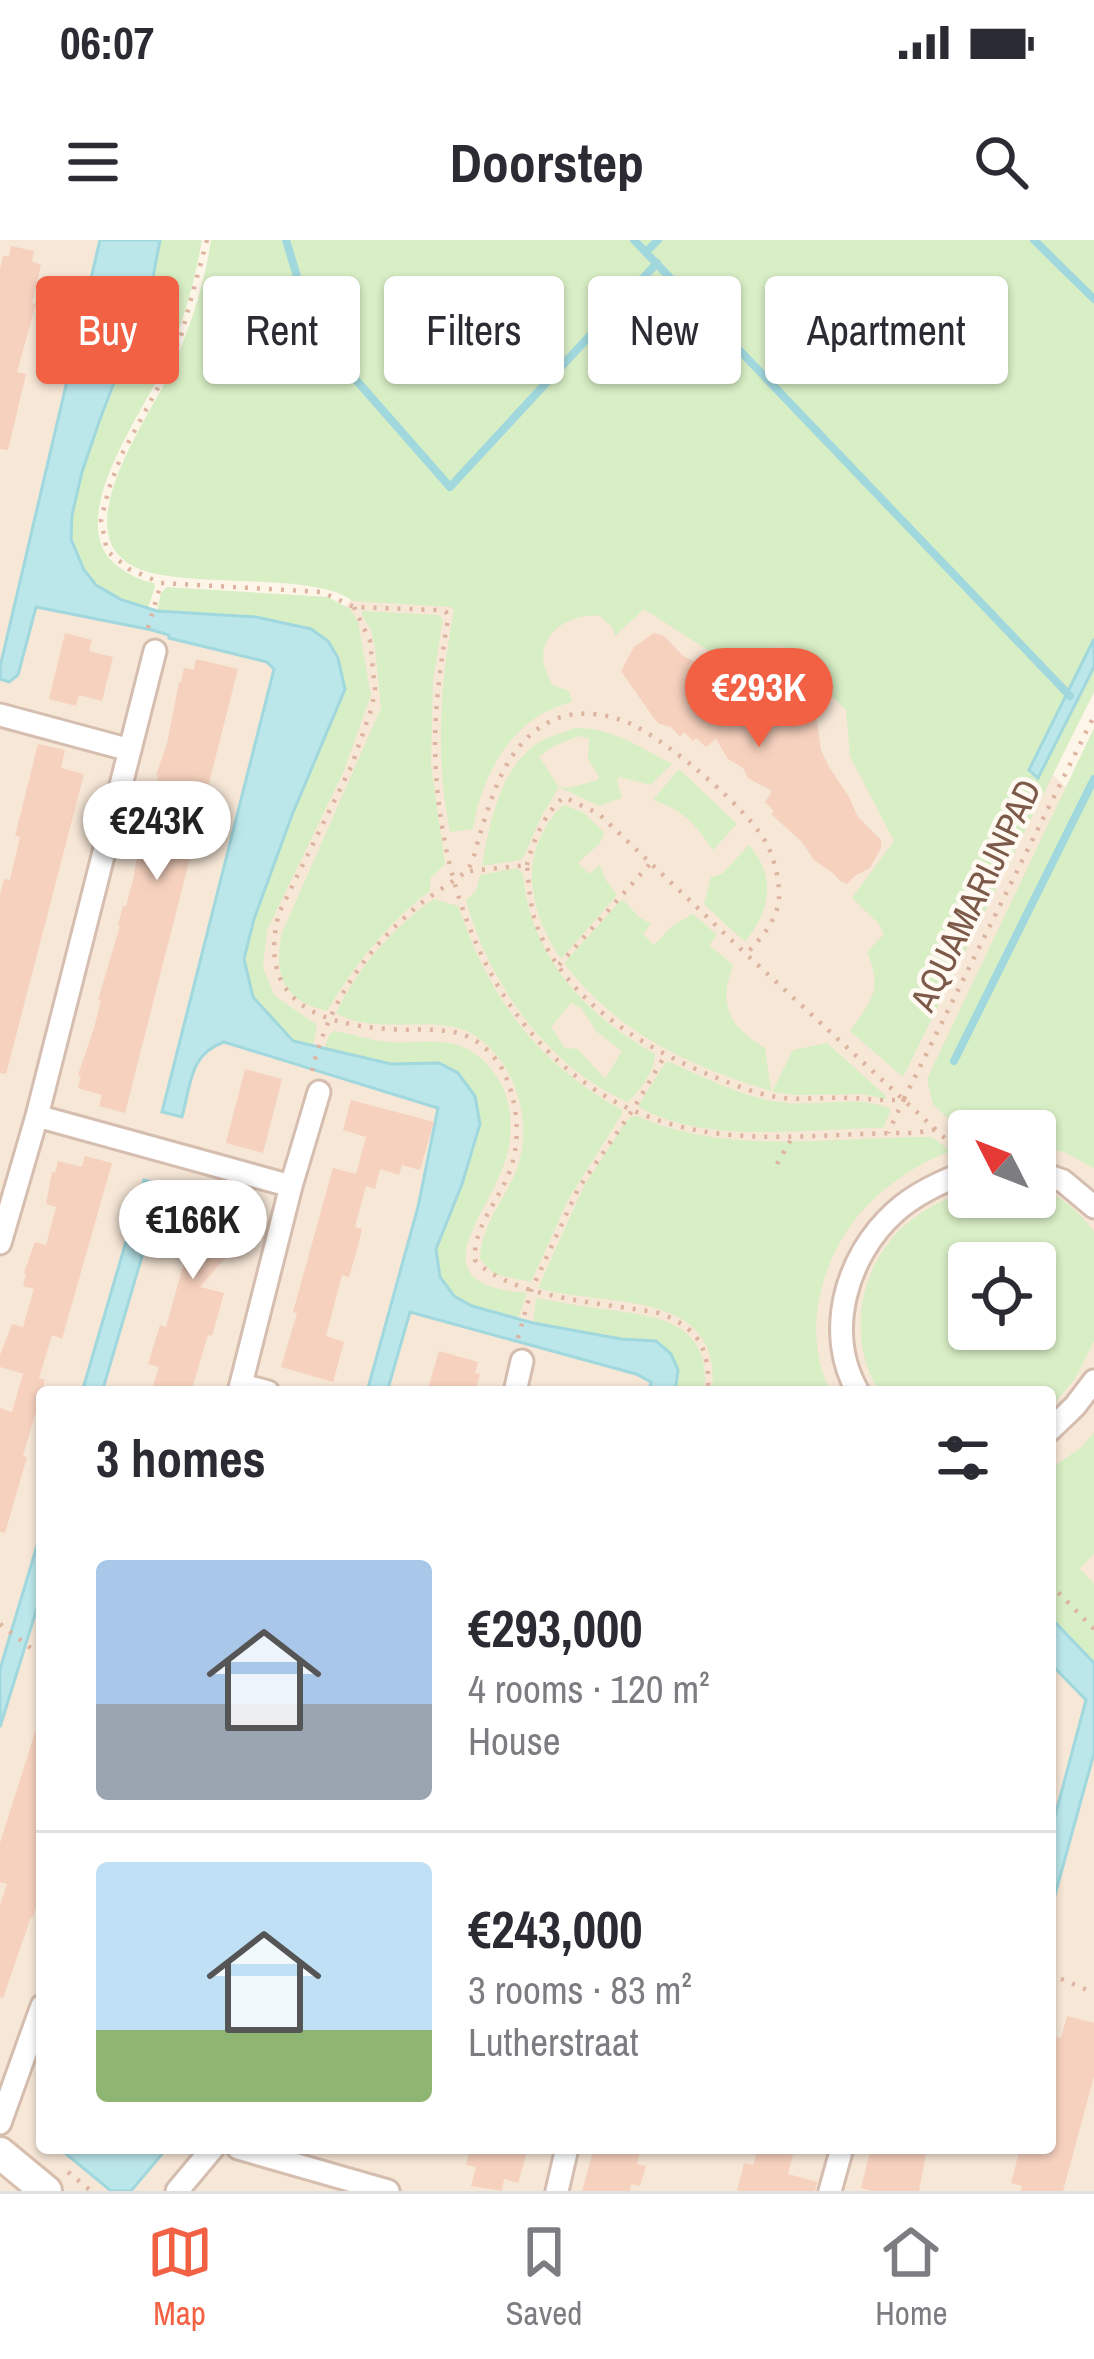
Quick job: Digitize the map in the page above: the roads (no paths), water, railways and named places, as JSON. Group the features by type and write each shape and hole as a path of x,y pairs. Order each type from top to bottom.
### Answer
{"main road":[{"path":"0,2153 46,2191"}],"street":[{"path":"0,1243 37,1116 154,651"},
{"path":"0,715 130,750"},
{"path":"241,1386 319,1092"},
{"path":"37,1116 291,1186"},
{"path":"1056,1178 1094,1207"},
{"path":"855,1386 843,1359 840,1326 858,1262 896,1211 948,1180"},
{"path":"516,1386 522,1361"},
{"path":"1056,1424 1094,1381"},
{"path":"0,2121 36,2022"},
{"path":"177,2191 208,2154"},
{"path":"259,2154 388,2191"},
{"path":"556,2191 566,2154"},
{"path":"830,2191 840,2154"}],"water":[{"path":"100,240 160,240 153,276 92,276"},
{"path":"66,384 113,384 72,515 71,539 96,585 122,600 157,611 256,617 311,629 328,641 338,658 345,689 254,919 244,959 253,997 293,1041 391,1064 439,1063 458,1073 475,1096 480,1124 436,1249 440,1277 454,1296 472,1306 533,1323 656,1341 671,1354 678,1370 676,1386 650,1386 636,1374 410,1312 389,1386 369,1386 418,1207 438,1108 224,1042 198,1063 182,1117 162,1112 274,669 267,662 152,630 36,607 18,675 9,682 0,679"},
{"path":"1094,639 1094,667 1038,778 1029,770"},
{"path":"144,1180 163,1185 104,1386 84,1386"},
{"path":"36,1549 36,1611 0,1727 0,1669"},
{"path":"1056,1623 1094,1663 1094,1753 1056,1891 1056,1812 1086,1700 1056,1669"},
{"path":"66,2154 162,2154 131,2191 111,2191"}],"waterway":[{"path":"286,240 314,332 450,487 657,263"},
{"path":"634,240 1070,696"},
{"path":"646,252 658,240"},
{"path":"1034,240 1094,299"},
{"path":"954,1061 1094,779"}]}
